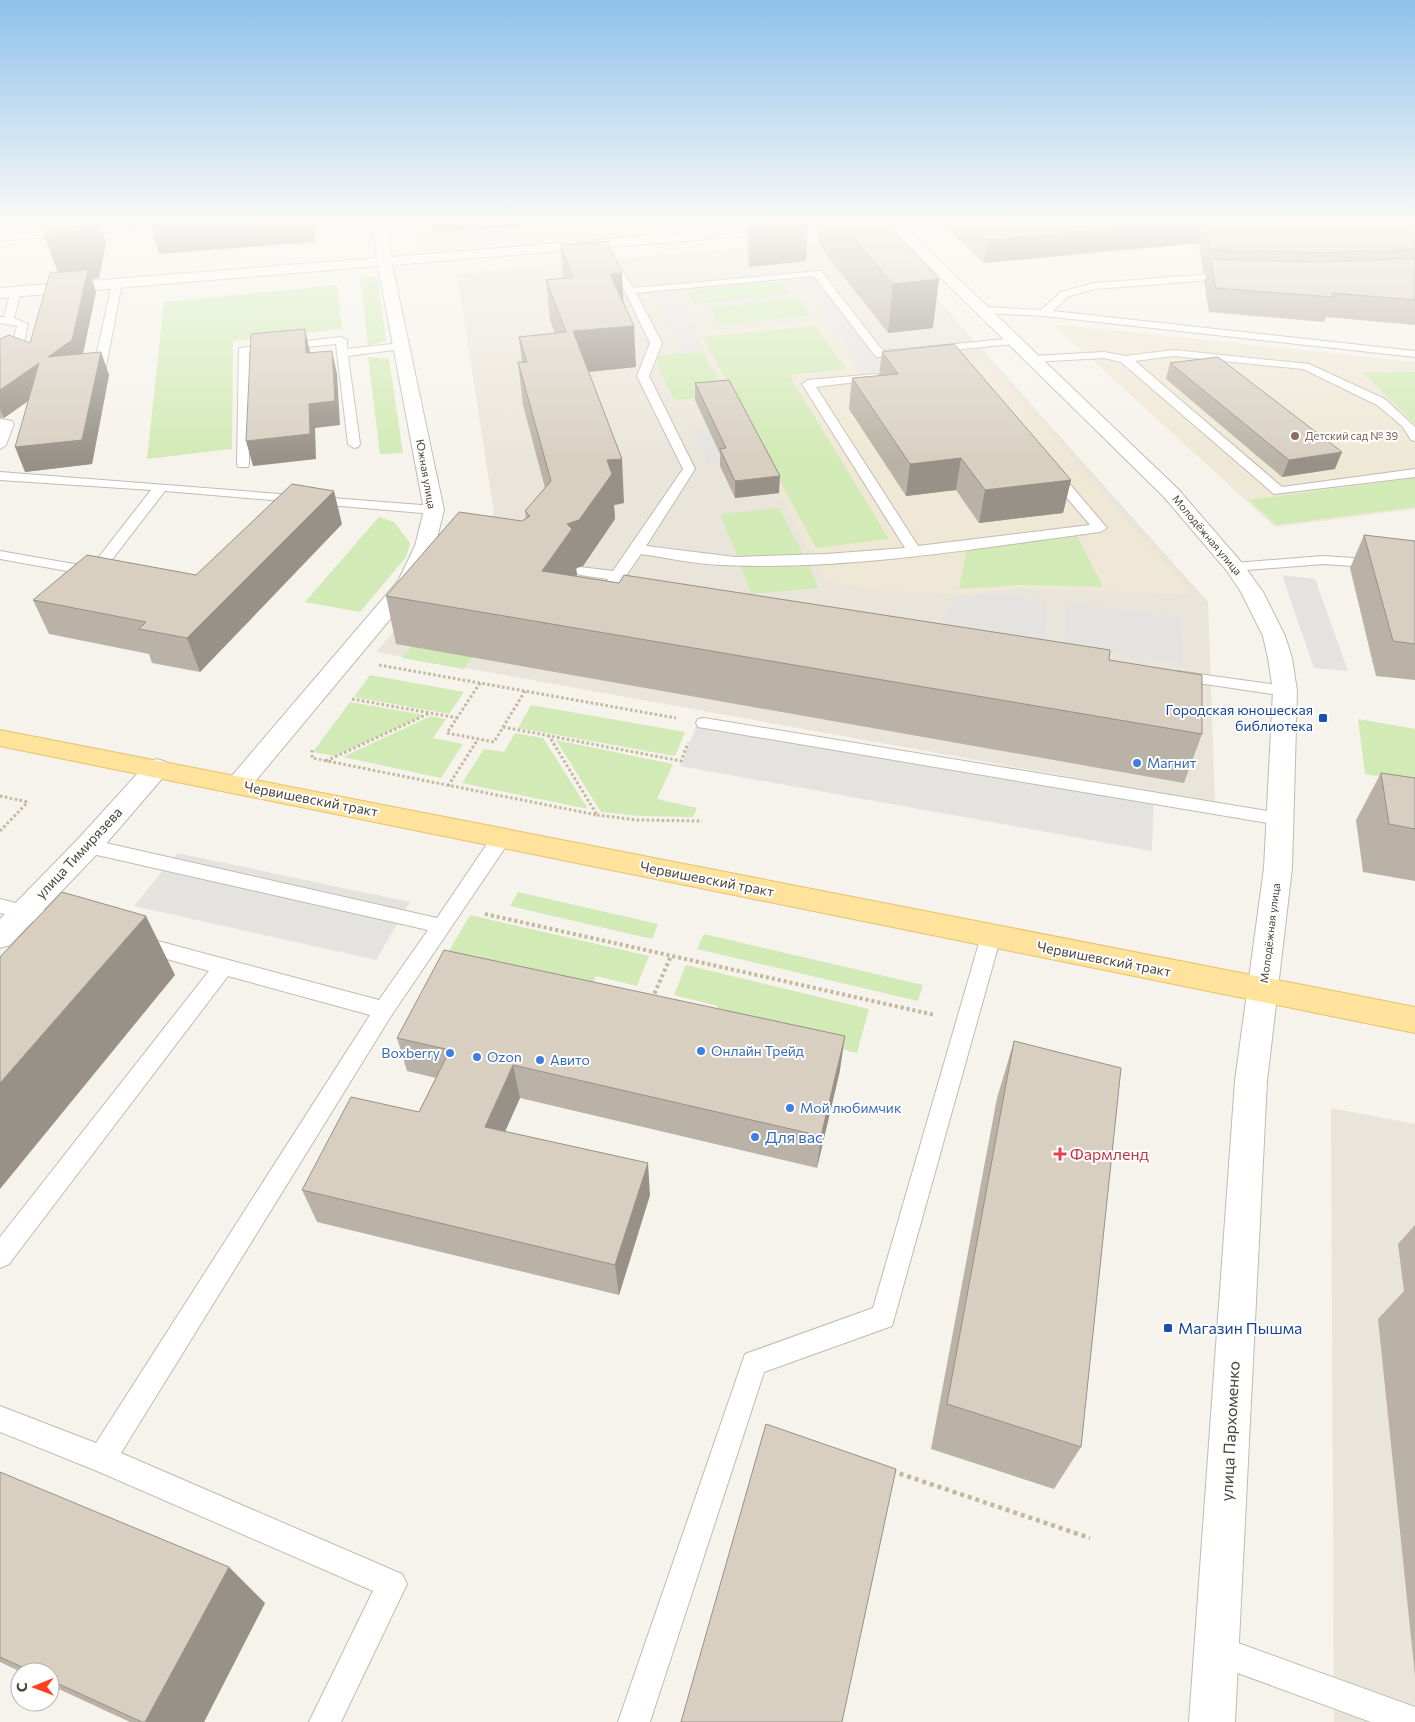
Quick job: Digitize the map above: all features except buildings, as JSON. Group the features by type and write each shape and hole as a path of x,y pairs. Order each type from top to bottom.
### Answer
{"main road":[{"name":"Червишевский тракт","path":"0,738 239,784 1415,1020"}],"street":[{"name":"Южная улица","path":"239,784 408,583 434,547 434,510 392,300"},
{"name":"Молодёжная улица","path":"974,300 1171,493 1235,567 1252,592 1274,636 1285,691 1274,911 1263,990"},
{"name":"улица Тимирязева","path":"0,937 12,908 88,846 157,768"},
{"name":"улица Пархоменко","path":"1212,1722 1251,1082 1263,990"}],"lane":[{"path":"0,362 15,355 23,324 4,320 12,300"},
{"path":"99,371 113,300"},
{"path":"635,300 656,343 643,376 689,469 637,550 617,576 607,594 636,598"},
{"path":"837,300 880,355 1015,341"},
{"path":"1044,312 1058,300"},
{"path":"985,310 1044,312 1415,354"},
{"path":"243,464 243,350 341,340 354,444"},
{"path":"342,353 401,346"},
{"path":"1033,358 1104,355 1124,359 1174,353 1305,366 1381,402 1407,424 1415,437"},
{"path":"1124,359 1279,491 1415,473"},
{"path":"886,376 808,384 914,551"},
{"path":"0,423 8,424 0,444"},
{"path":"637,550 733,561 814,559 914,551 1100,528 1044,462"},
{"path":"0,476 162,487 434,510"},
{"path":"0,555 95,572 162,487"},
{"path":"1235,567 1323,560 1415,566"},
{"path":"580,571 617,576"},
{"path":"1161,674 1285,691"},
{"path":"701,722 1279,819"},
{"path":"102,1459 384,1010 502,837"},
{"path":"88,846 441,926"},
{"path":"12,908 81,927"},
{"path":"634,1722 754,1363 883,1317 991,936"},
{"path":"119,938 222,968 384,1010"},
{"path":"0,1256 222,968"},
{"path":"0,1419 102,1459 392,1584 325,1722"},
{"path":"1216,1650 1414,1722"}],"path":[{"path":"372,664 701,722 680,761 503,727"},
{"path":"480,683 447,733 494,742 525,691"},
{"path":"346,698 458,718"},
{"path":"325,761 430,713"},
{"path":"549,736 597,815"},
{"path":"448,786 478,739"},
{"path":"312,744 312,758 448,786 597,815 637,820 702,821"},
{"path":"0,796 28,802 0,831"},
{"path":"455,907 967,1022"},
{"path":"650,1004 671,956"},
{"path":"885,1468 1090,1538"}],"shaded area":[{"path":"461,300 938,300 1208,602 1215,803 376,652 494,513"},
{"path":"657,300 676,300 704,350 685,352"},
{"path":"814,300 831,300 879,363 950,355 957,363 867,372"},
{"path":"823,320 860,373 985,360 1192,594 1022,588 967,594 875,590 826,581 695,333"},
{"name":"Детский сад № 39","path":"1053,324 1415,362 1415,509 1275,527"},
{"path":"730,424 748,461 709,465 692,428"},
{"path":"1282,575 1315,579 1348,671 1314,668"},
{"path":"998,593 1047,599 1044,645 942,631 952,598"},
{"path":"1066,602 1180,616 1183,664 1064,648"},
{"path":"700,717 1154,795 1152,851 680,766"},
{"path":"177,853 410,902 376,960 134,906"},
{"path":"1331,1108 1415,1124 1415,1722 1334,1722"}],"green space":[{"path":"339,300 342,329 233,341 232,449 147,459 164,302"},
{"path":"363,300 380,300 386,341 368,346"},
{"path":"693,300 729,300 695,304"},
{"path":"776,300 799,300 810,315 720,325 709,308"},
{"path":"816,326 846,369 789,375 889,539 816,548 703,337"},
{"path":"702,351 726,396 674,400 656,361 659,356"},
{"path":"368,357 389,359 403,453 380,454"},
{"path":"1415,372 1415,424 1363,373"},
{"path":"1415,478 1415,507 1276,525 1249,500"},
{"path":"779,508 803,554 738,557 720,514"},
{"path":"379,517 394,522 410,543 406,557 360,612 305,602"},
{"path":"1077,536 1103,587 1020,585 959,589 967,548"},
{"path":"808,563 818,588 751,594 740,564"},
{"path":"412,646 473,657 464,669 402,658"},
{"path":"370,675 464,692 449,714 354,697"},
{"path":"350,702 425,715 335,756 313,752"},
{"path":"531,705 685,732 675,756 518,728"},
{"path":"431,716 446,719 433,738 463,744 441,778 343,757"},
{"path":"1358,719 1415,729 1415,782 1365,774"},
{"path":"515,733 543,738 588,809 462,783 484,749 504,752"},
{"path":"556,740 673,764 657,799 697,808 693,817 640,816 601,812"},
{"path":"518,892 658,924 652,939 510,906"},
{"path":"470,915 649,956 637,986 596,976 589,990 446,956"},
{"path":"704,934 923,985 918,1001 697,949"},
{"path":"686,965 869,1009 857,1053 714,1017 718,1006 674,995"}],"place":[{"name":"Детский сад № 39","path":"1295,436"},
{"name":"Городская юношеская библиотека","path":"1323,718"},
{"name":"Магнит","path":"1137,763"},
{"name":"Онлайн Трейд","path":"701,1051"},
{"name":"Boxberry","path":"450,1053"},
{"name":"Ozon","path":"477,1057"},
{"name":"Авито","path":"540,1060"},
{"name":"Мой любимчик","path":"790,1108"},
{"name":"Для вас","path":"755,1137"},
{"name":"Фармленд","path":"1060,1154"},
{"name":"Магазин Пышма","path":"1168,1328"}]}
